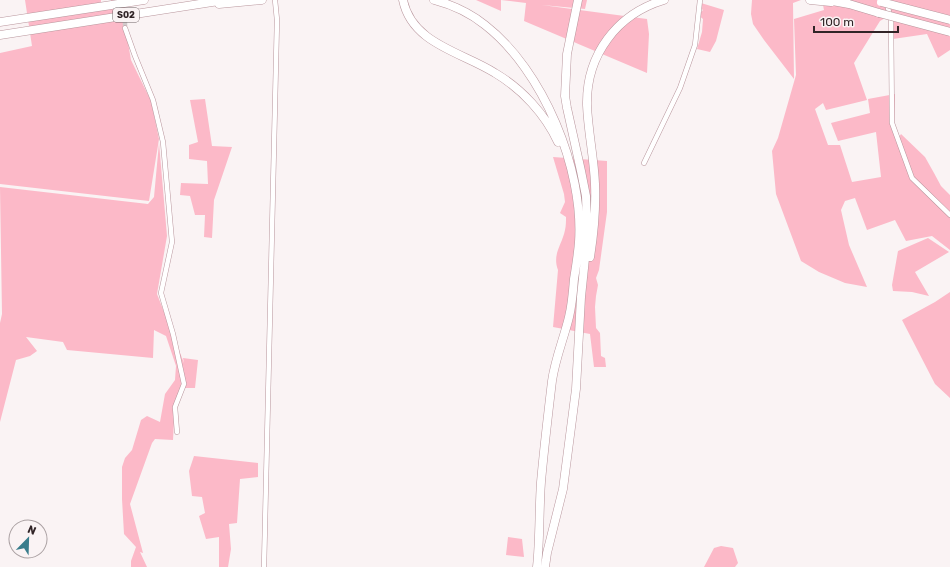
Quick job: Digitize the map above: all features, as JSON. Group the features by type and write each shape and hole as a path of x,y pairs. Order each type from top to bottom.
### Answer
{"highway":[{"name":"S02","path":"0,22 144,0"},
{"name":"S02","path":"0,35 225,0"},
{"path":"156,10 262,0"},
{"path":"403,0 405,9 412,22 420,32 438,45 496,73 507,81 536,108 558,140 572,174"},
{"path":"434,0 454,7 486,25 516,56 533,81 552,116 564,145 572,174 579,212 579,241 571,308 553,376 541,483 539,551 536,567"},
{"path":"545,567 563,489 576,389 581,297 587,239 587,209 582,171 572,135 565,91 567,54 578,0"},
{"path":"581,297 595,218 595,183 587,104 591,72 600,50 610,35 624,21 640,10 664,0"},
{"path":"810,0 843,3"},
{"path":"827,0 950,32"},
{"path":"880,1 950,20"}],"street":[{"path":"264,567 277,20 275,0"},
{"path":"644,163 680,88 694,45 700,0"},
{"path":"880,1 891,20 892,123 912,178 950,215"},
{"path":"125,28 153,100 163,142 172,242 161,293 173,334 184,384 175,407 177,432"}],"shaded area":[{"path":"25,0 101,0 101,5 111,6 111,0 125,0 124,19 131,60 151,101 159,139 149,201 0,184 0,53 32,46"},
{"path":"476,0 501,0 501,11"},
{"path":"501,0 587,0 585,9 542,5 647,19 649,34 647,73 524,21 526,3"},
{"path":"752,0 801,0 793,3 794,79 753,24 751,14"},
{"path":"822,0 950,0 950,50 938,58 927,34 893,39 894,21 890,15 880,21 854,63 867,100 826,110 823,103 815,109 828,145 840,145 852,182 881,177 876,132 838,141 831,123 870,113 868,99 895,94 894,133 896,142 901,134 925,157 941,186 950,195 950,250 932,236 906,241 895,220 867,230 855,198 845,201 841,210 849,245 867,287 845,283 819,272 801,261 776,194 772,151 778,138 796,75 794,19 824,10"},
{"path":"701,3 724,10 716,41 710,52 697,49 702,32 703,19 698,15 703,10 699,7"},
{"path":"205,99 212,146 232,147 214,200 212,238 204,237 205,215 195,215 190,196 180,195 181,183 208,184 207,161 189,159 189,145 198,142 190,100"},
{"path":"159,143 167,236 157,294 184,363 183,358 198,360 195,388 183,388 175,401 173,440 155,439 152,443 130,504 143,553 140,552 147,567 131,567 131,561 136,547 124,534 122,467 125,458 132,450 141,420 147,416 160,422 165,394 175,380 176,366 166,336 154,330 153,358 67,350 63,342 26,337 37,351 30,356 16,360 0,422 0,323 2,314 0,187 148,204 154,197"},
{"path":"553,157 607,161 607,212 599,270 596,278 598,285 595,307 596,328 600,333 601,356 605,358 606,367 594,367 590,334 553,327 558,270 556,259 564,235 566,217 560,213 565,202 564,194"},
{"path":"928,238 949,252 915,272 929,296 912,292 893,291 892,285 898,251"},
{"path":"950,292 950,398 935,384 902,320"},
{"path":"194,456 258,463 258,477 240,479 237,523 229,524 231,549 228,567 219,567 219,537 206,539 199,516 205,513 202,497 192,496 189,471"},
{"path":"508,537 522,539 524,557 506,555"},
{"path":"721,546 733,548 738,563 735,567 704,567 714,548"}],"tunnel":[{"path":"125,2 125,28"}]}
